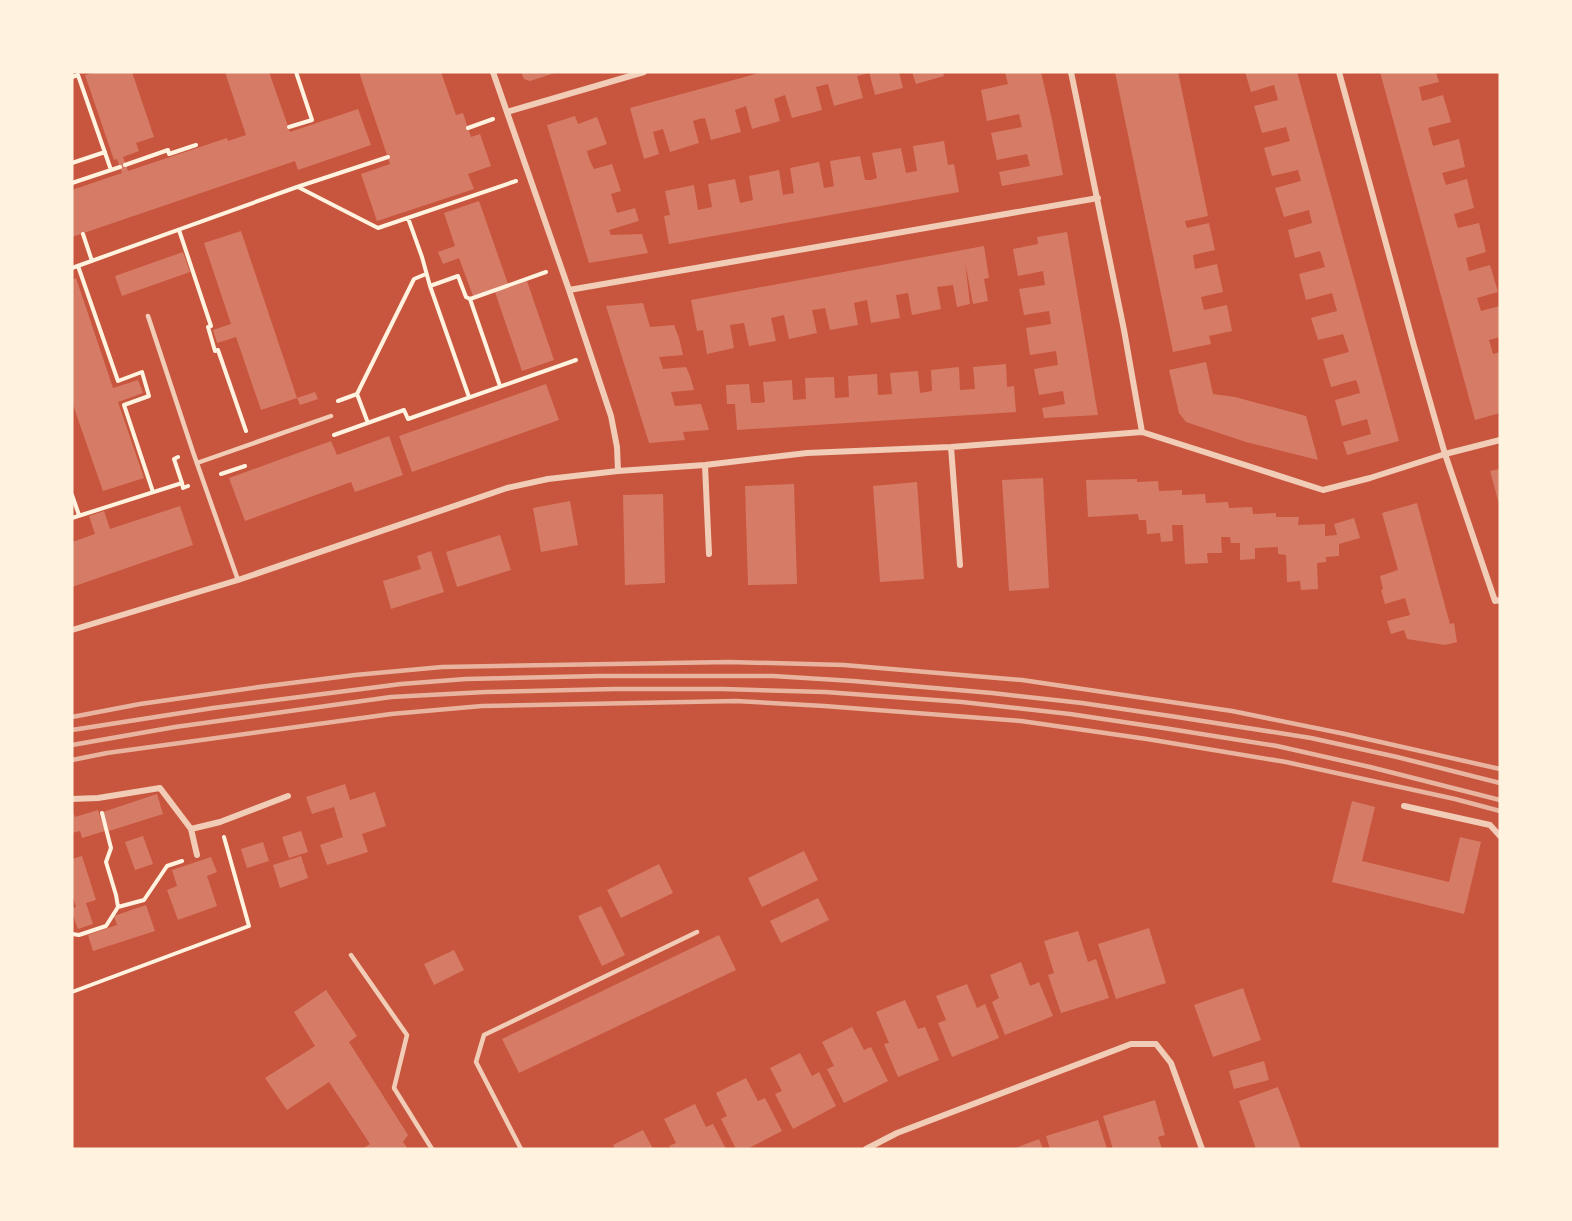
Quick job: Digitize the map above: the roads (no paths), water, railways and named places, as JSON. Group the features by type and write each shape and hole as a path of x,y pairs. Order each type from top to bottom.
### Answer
{"street":[{"path":"493,72 611,416 617,447 618,471"},
{"path":"507,112 644,72"},
{"path":"1071,72 1098,198 1142,432"},
{"path":"1339,72 1445,454 1496,601 1500,600"},
{"path":"569,290 1098,198"},
{"path":"72,630 238,580 507,488 548,478 705,465 807,453 951,447 1142,432 1323,490 1500,440"},
{"path":"951,447 960,565"},
{"path":"705,465 709,554"},
{"path":"72,799 98,798 160,788 191,829 197,855"},
{"path":"191,829 220,822 288,796"},
{"path":"1404,806 1490,825 1500,836"},
{"path":"866,1149 897,1133 1131,1044 1156,1044 1170,1063 1202,1149"}],"lane":[{"path":"148,316 238,580"},
{"path":"197,464 331,416"},
{"path":"521,1149 476,1062 484,1035 698,932"},
{"path":"351,955 407,1035 394,1088 432,1149"}],"railway":[{"path":"72,717 140,704 259,687 442,667 729,662 844,665 1022,680 1232,711 1500,769"},
{"path":"72,730 213,708 401,684 466,679 599,676 773,676 992,693 1082,703 1311,738 1500,783"},
{"path":"72,745 175,727 391,697 614,689 825,692 962,702 1070,714 1277,746 1500,800"},
{"path":"72,760 107,753 391,714 482,706 736,701 1021,721 1147,739 1286,762 1500,811"}]}
